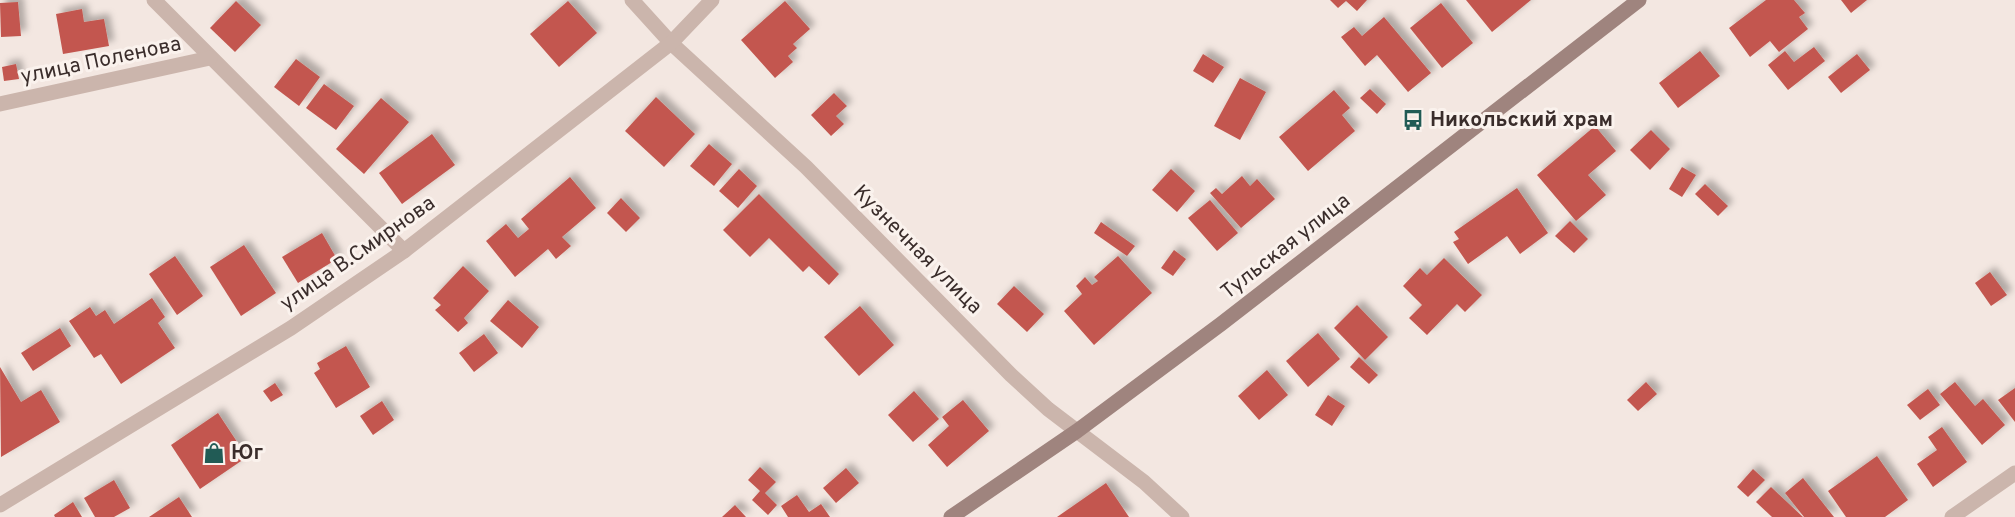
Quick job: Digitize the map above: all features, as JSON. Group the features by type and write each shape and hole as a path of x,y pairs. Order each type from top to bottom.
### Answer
{"main road":[{"name":"Тульская улица","path":"951,517 1077,431 1221,324 1639,0"}],"street":[{"path":"154,0 404,251"},
{"name":"Кузнечная улица","path":"632,0 671,43 806,167 1011,375 1048,409 1144,482 1182,517"},
{"name":"улица В.Смирнова","path":"0,505 291,328 404,251 671,43 712,0"},
{"name":"улица Поленова","path":"0,105 210,58"},
{"path":"1952,517 2015,473"}],"building":[{"path":"1330,0 1367,0 1357,11 1346,1 1338,8"},
{"path":"1466,0 1531,0 1492,32"},
{"path":"1766,0 1794,0 1805,13 1799,17 1808,29 1779,52 1770,41 1750,57 1729,28"},
{"path":"1841,0 1867,0 1851,13"},
{"path":"236,1 261,25 235,52 210,28"},
{"path":"568,1 597,33 559,67 530,34"},
{"path":"785,1 810,29 793,44 797,48 788,56 793,62 775,78 741,40"},
{"path":"18,2 21,36 1,37 0,3"},
{"path":"1441,3 1473,43 1442,68 1410,28"},
{"path":"82,9 84,22 104,19 109,46 63,54 56,14"},
{"path":"1384,17 1431,73 1408,92 1377,55 1365,66 1341,37 1354,27 1362,36"},
{"path":"1814,47 1825,61 1788,90 1768,65 1785,51 1794,62"},
{"path":"1700,51 1720,76 1678,108 1659,83"},
{"path":"1203,54 1224,67 1213,83 1193,71"},
{"path":"1857,54 1870,70 1841,93 1828,77"},
{"path":"296,59 320,77 299,106 274,87"},
{"path":"16,64 19,79 4,81 2,67"},
{"path":"1240,78 1266,92 1240,140 1214,126"},
{"path":"324,84 354,106 336,130 306,108"},
{"path":"1370,89 1386,104 1377,114 1360,98"},
{"path":"1334,90 1350,108 1342,115 1355,131 1308,171 1279,137"},
{"path":"834,93 847,106 836,116 844,124 831,136 811,115"},
{"path":"656,97 695,134 664,167 625,131"},
{"path":"381,98 409,122 364,174 336,149"},
{"path":"1595,126 1616,151 1588,175 1606,195 1576,221 1537,175"},
{"path":"1651,130 1670,149 1650,170 1630,150"},
{"path":"432,134 455,165 402,204 379,173"},
{"path":"709,144 732,164 714,186 690,166"},
{"path":"1682,167 1696,175 1682,197 1669,189"},
{"path":"739,169 757,186 738,208 719,191"},
{"path":"1171,169 1195,191 1177,212 1152,190"},
{"path":"1242,176 1250,186 1257,179 1275,199 1241,228 1210,193 1216,188 1222,194"},
{"path":"570,177 596,208 562,237 571,246 556,259 548,249 515,277 486,241 506,224 518,238 529,229 521,219"},
{"path":"1705,184 1728,206 1718,216 1695,194"},
{"path":"1517,188 1548,233 1520,254 1507,236 1468,264 1453,242 1459,239 1454,232"},
{"path":"759,194 839,274 829,285 809,266 803,272 769,238 750,257 723,230"},
{"path":"621,198 640,218 626,232 607,213"},
{"path":"1210,200 1238,233 1217,251 1188,218"},
{"path":"1570,221 1588,239 1574,253 1555,236"},
{"path":"1101,222 1135,246 1127,256 1094,233"},
{"path":"322,233 337,259 298,283 282,257"},
{"path":"244,245 276,293 241,316 210,267"},
{"path":"1174,250 1186,259 1173,276 1161,268"},
{"path":"175,256 203,296 177,315 149,274"},
{"path":"1118,256 1152,293 1094,345 1064,311 1082,294 1076,286 1085,277 1092,285 1098,281 1094,277"},
{"path":"1444,258 1482,295 1465,312 1457,304 1427,335 1409,318 1422,305 1403,286 1420,268 1427,275"},
{"path":"463,266 489,291 464,318 468,323 458,332 435,310 441,305 433,298"},
{"path":"1990,272 2007,295 1991,306 1975,283"},
{"path":"1014,286 1044,314 1027,332 997,304"},
{"path":"152,298 165,317 158,323 175,348 121,384 101,354 94,358 69,321 90,307 96,316 105,310 114,324"},
{"path":"508,300 539,327 522,348 490,321"},
{"path":"1357,305 1388,337 1365,360 1334,328"},
{"path":"860,306 894,345 859,376 824,337"},
{"path":"60,328 71,346 33,371 21,353"},
{"path":"1318,333 1340,359 1308,387 1286,361"},
{"path":"484,334 498,353 474,372 459,353"},
{"path":"346,346 370,387 336,408 314,373 320,369 317,363"},
{"path":"1359,357 1378,375 1369,384 1350,367"},
{"path":"0,367 21,402 41,390 60,422 1,457"},
{"path":"1267,370 1288,395 1259,420 1238,396"},
{"path":"1646,382 1657,394 1638,411 1627,400"},
{"path":"1955,382 1975,406 1983,399 2005,425 1982,445 1940,394"},
{"path":"275,383 283,395 271,402 263,391"},
{"path":"2015,388 2015,422 1998,400"},
{"path":"1928,389 1940,405 1920,420 1907,405"},
{"path":"914,391 939,419 913,442 888,415"},
{"path":"1328,395 1345,406 1332,426 1315,415"},
{"path":"963,400 989,431 947,467 928,445 949,426 942,417"},
{"path":"382,401 394,420 373,435 360,416"},
{"path":"218,413 247,457 200,489 171,445"},
{"path":"1942,427 1967,462 1933,487 1917,464 1937,450 1928,437"},
{"path":"1877,456 1908,500 1885,517 1846,517 1828,491"},
{"path":"760,467 776,482 765,493 777,505 768,515 752,500 760,491 748,480"},
{"path":"846,468 859,483 836,503 823,488"},
{"path":"1753,469 1765,480 1748,497 1737,487"},
{"path":"1803,478 1834,517 1804,517 1785,493"},
{"path":"114,480 130,508 114,517 95,517 84,498"},
{"path":"1106,483 1129,517 1057,517"},
{"path":"1771,487 1803,517 1772,517 1756,502"},
{"path":"797,495 809,512 821,504 830,517 788,517 781,506"},
{"path":"179,497 192,517 149,517"},
{"path":"73,502 82,517 55,517 54,515"},
{"path":"735,505 746,517 722,517"}],"place":[{"name":"Никольский храм","path":"1413,120"},
{"name":"Юг","path":"214,453"}]}
